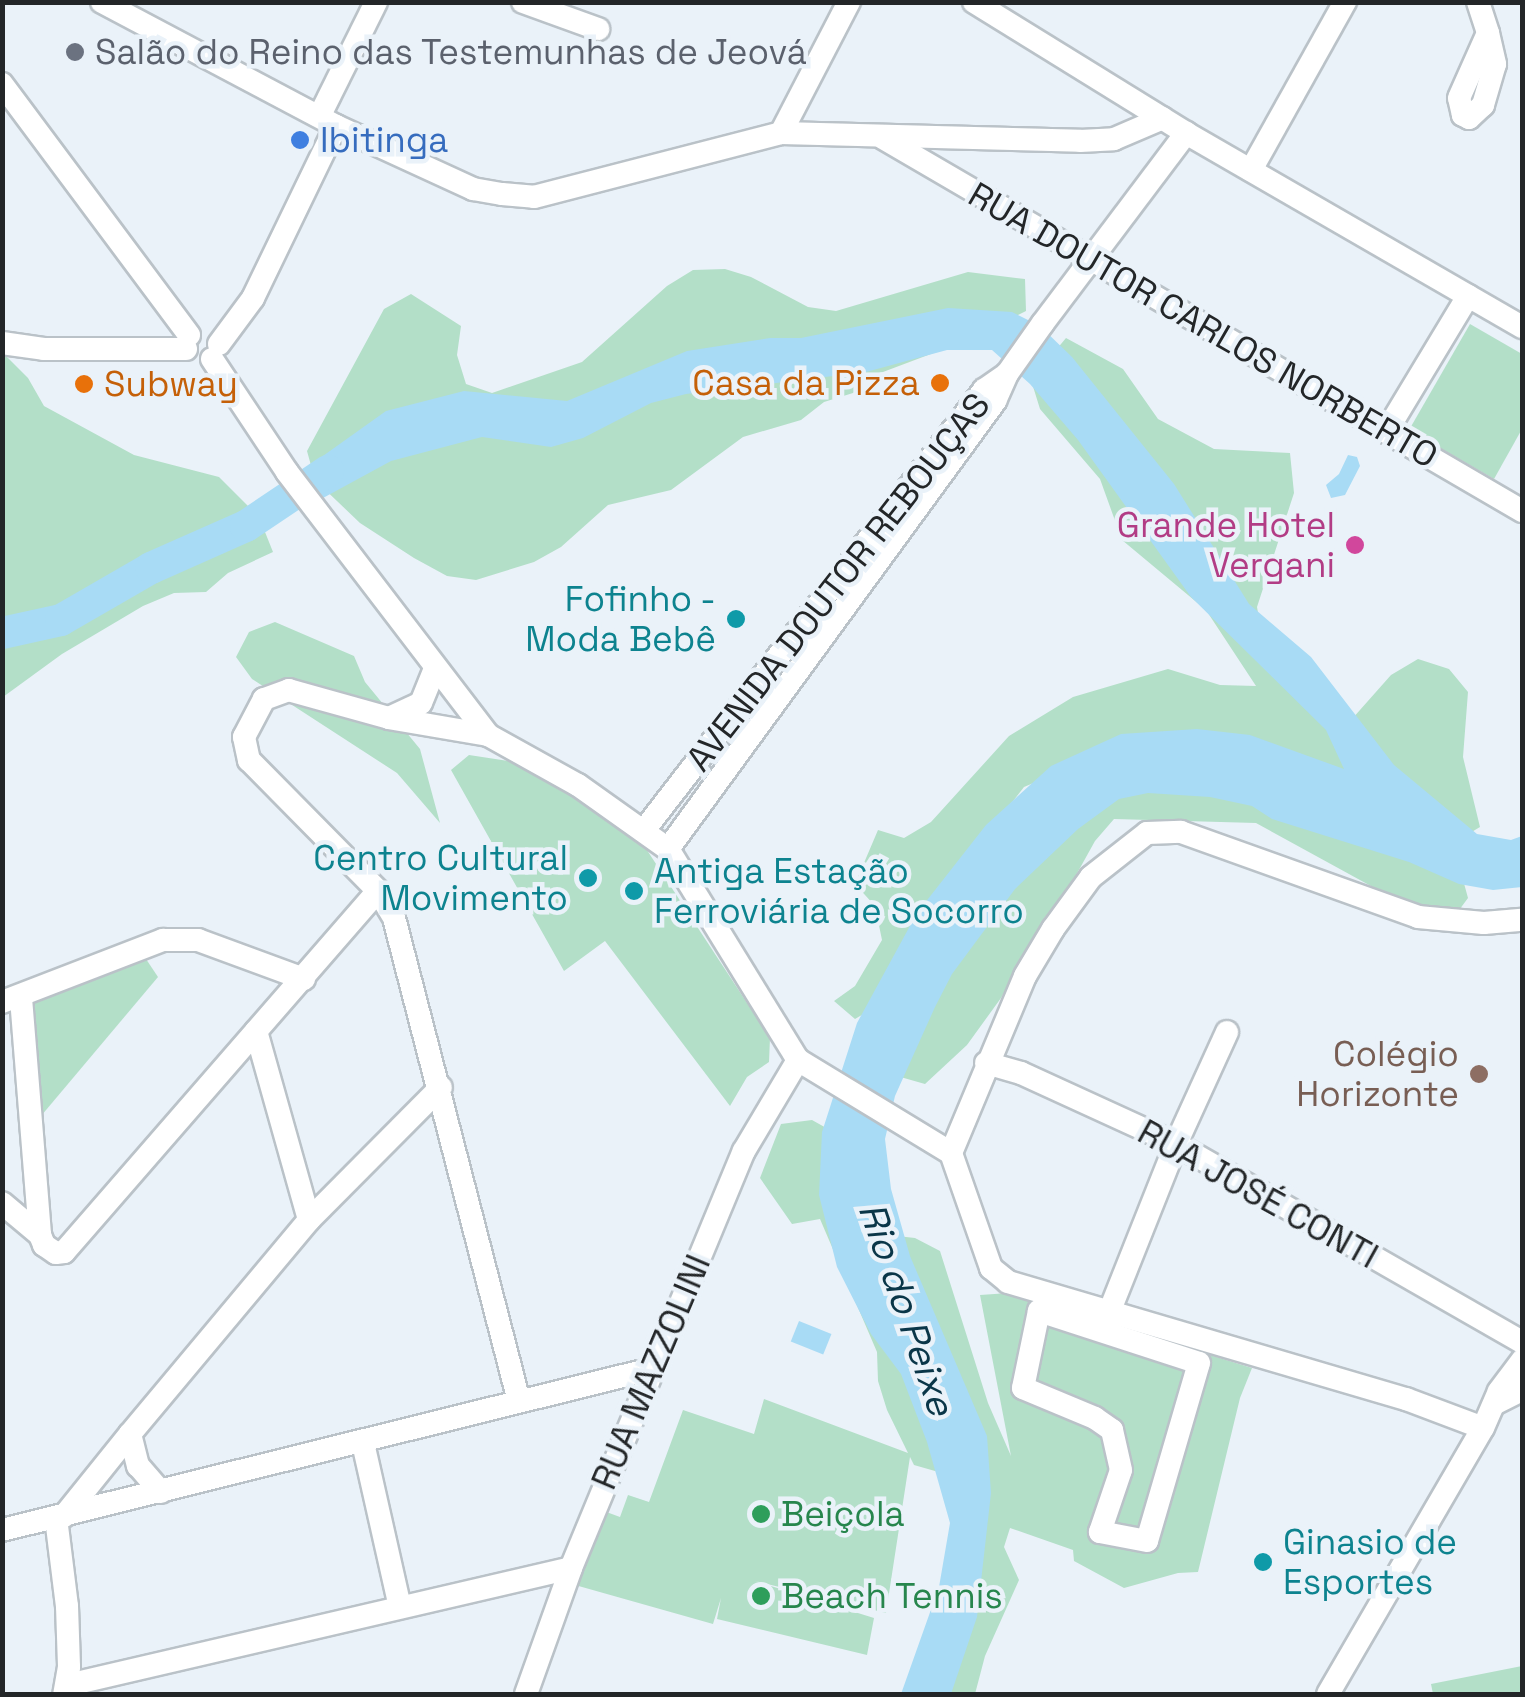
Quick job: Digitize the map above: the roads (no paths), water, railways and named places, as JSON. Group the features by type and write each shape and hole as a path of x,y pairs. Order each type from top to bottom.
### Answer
{"street":[{"path":"102,2 328,121 473,189 534,197 781,133 883,138 1114,138 1163,118"},
{"path":"2,84 188,342 196,361 215,352 253,298 376,2"},
{"path":"524,2 598,29"},
{"path":"781,133 849,2"},
{"path":"974,2 1186,133 1522,327"},
{"path":"1251,170 1345,2"},
{"path":"1478,2 1488,33"},
{"path":"1088,261 1186,133"},
{"path":"940,172 940,154 953,136"},
{"name":"RUA DOUTOR CARLOS NORBERTO","path":"883,138 1522,511"},
{"name":"AVENIDA DOUTOR REBOUÇAS","path":"645,829 855,575 932,473 984,390 1009,370 1088,261"},
{"path":"1386,432 1468,296"},
{"path":"2,343 44,349 188,342"},
{"path":"215,352 287,472 434,670 488,735 645,829 668,849 807,1067 950,1153 991,1268 999,1276 1406,1399 1483,1428"},
{"name":"AVENIDA DOUTOR REBOUÇAS","path":"668,849 855,575"},
{"path":"389,718 421,703 434,670"},
{"path":"488,735 389,718 289,690 264,699 244,737 249,760 378,891 394,918 407,954 518,1399"},
{"path":"716,740 736,754"},
{"path":"950,1153 1025,976 1053,929 1091,877 1147,832 1181,832 1418,917 1484,922 1522,920"},
{"path":"2,1203 40,1235 49,1250 64,1252 378,891"},
{"path":"40,1235 12,1000 162,940 198,940 304,979"},
{"path":"256,1032 309,1220"},
{"path":"1110,1310 1176,1144 1227,1032"},
{"name":"RUA JOSÉ CONTI","path":"986,1064 1021,1072 1176,1144 1522,1342"},
{"name":"RUA MAZZOLINI","path":"526,1694 571,1568 744,1150 807,1067"},
{"path":"441,1087 309,1220 60,1517 67,1606 66,1690 571,1568"},
{"path":"1199,1362 1039,1311 1023,1388 1095,1418 1112,1430 1121,1470 1100,1532 1147,1540 1208,1340"},
{"path":"1328,1694 1522,1360"},
{"path":"2,1530 651,1369"},
{"path":"1496,1403 1522,1390"},
{"path":"130,1434 138,1466 161,1492"},
{"path":"363,1443 400,1607"}],"water":[{"name":"Rio do Peixe","path":"948,308 1012,312 1040,326 1072,357 1174,484 1249,604 1311,657 1394,765 1477,834 1511,840 1522,836 1522,887 1493,890 1459,884 1409,862 1272,819 1252,806 1210,797 1148,793 1119,799 1078,829 1015,889 952,974 895,1096 885,1139 891,1189 910,1256 987,1436 991,1493 977,1617 951,1694 901,1694 939,1587 950,1523 927,1442 901,1374 871,1334 837,1267 819,1195 822,1132 857,1023 917,913 986,825 1051,766 1121,734 1197,729 1250,735 1344,769 1326,730 1191,597 1078,440 1030,384 992,350 947,350 866,372 686,394 651,403 583,438 551,447 482,437 391,461 312,504 292,478 386,411 464,391 567,401 687,351 770,338 801,338"},
{"path":"1348,455 1357,457 1360,466 1345,495 1331,498 1326,485 1339,474"},
{"path":"799,1321 831,1334 823,1355 791,1341"}],"waterway":[{"path":"2,633 61,620 151,568 246,526 328,471"}],"place":[{"name":"Salão do Reino das Testemunhas de Jeová","path":"75,52"},
{"name":"Ibitinga","path":"300,140"},
{"name":"Casa da Pizza","path":"940,383"},
{"name":"Subway","path":"84,384"},
{"name":"Grande Hotel Vergani","path":"1355,545"},
{"name":"Fofinho - Moda Bebê","path":"736,619"},
{"name":"Centro Cultural Movimento","path":"588,878"},
{"name":"Antiga Estação Ferroviária de Socorro","path":"634,891"},
{"name":"Colégio Horizonte","path":"1479,1074"},
{"name":"Beiçola","path":"761,1514"},
{"name":"Ginasio de Esportes","path":"1263,1562"},
{"name":"Beach Tennis","path":"761,1596"}]}
